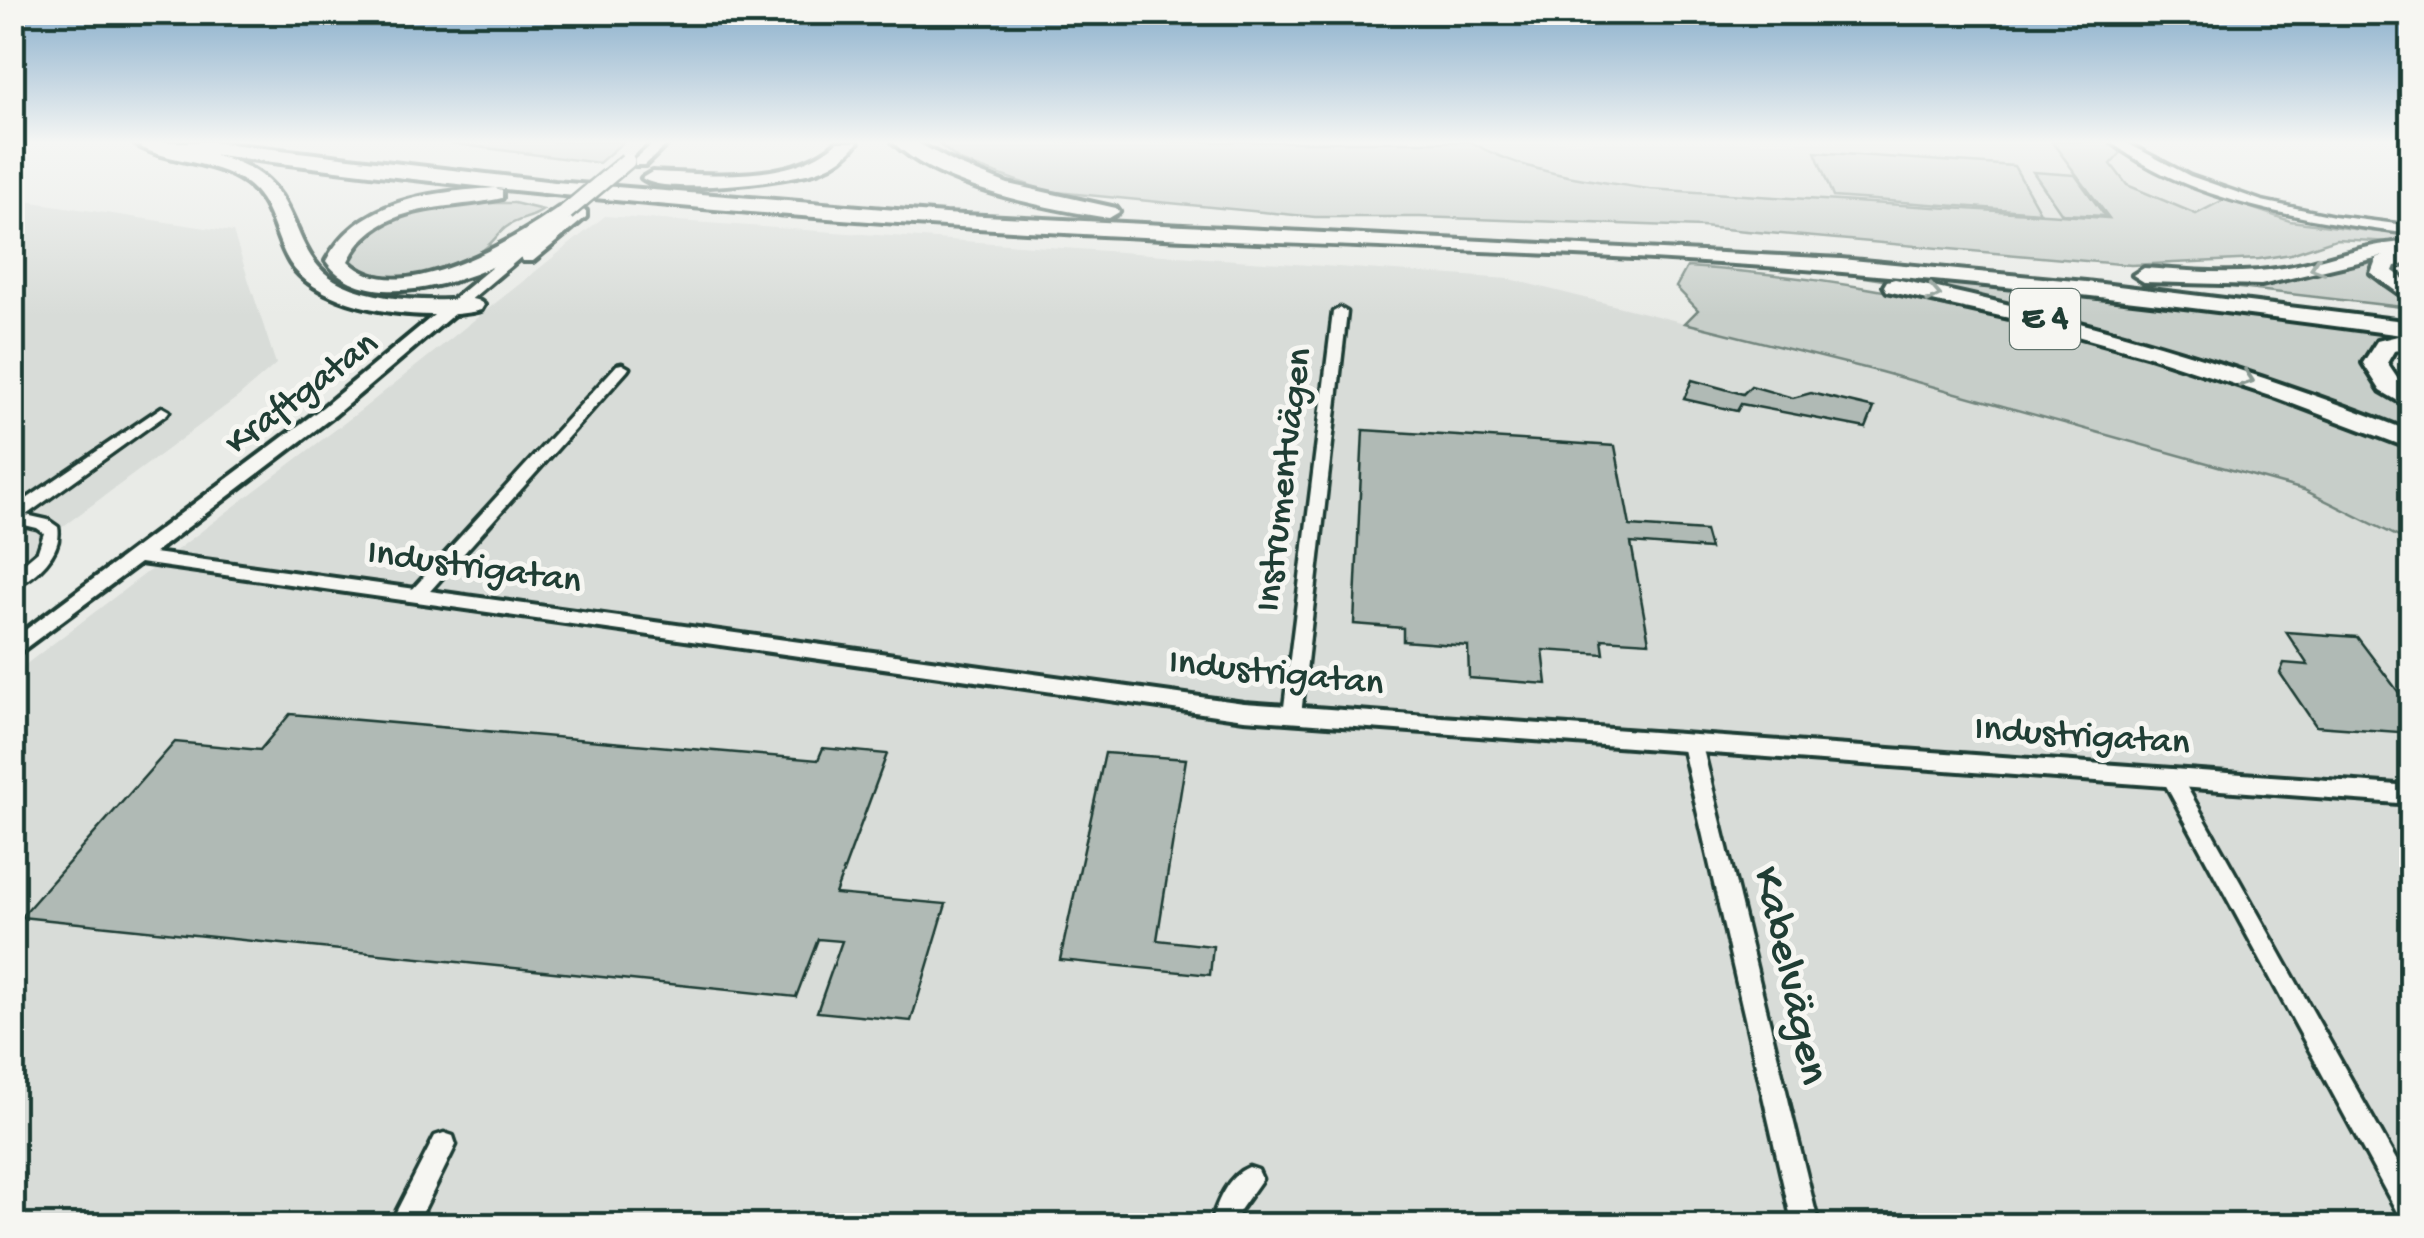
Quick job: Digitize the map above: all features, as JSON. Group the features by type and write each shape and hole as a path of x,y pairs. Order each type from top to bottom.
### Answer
{"highway":[{"path":"272,200 308,274 325,285 347,295 463,304"},
{"path":"454,200 429,202 378,220 350,238 338,261 350,276 374,288 463,304"},
{"path":"671,200 718,202"},
{"name":"E 4","path":"696,200 1165,232 1664,254 1872,282 2073,326 2250,380 2412,442"},
{"name":"E 4","path":"848,200 1211,223 1732,246 1960,264 2412,317"},
{"path":"1037,200 1211,223"},
{"path":"350,276 366,282 404,284 465,272 513,250 574,212"},
{"path":"1960,264 2182,278 2267,277 2310,269 2359,251 2412,248"},
{"path":"1664,254 2061,285 2412,329"},
{"path":"2412,256 2386,262 2382,273 2412,296"},
{"path":"2412,339 2385,346 2375,362 2390,386 2412,402"}],"street":[{"name":"Kraftgatan","path":"12,651 329,410 589,200"},
{"path":"2243,200 2326,220 2412,230"},
{"name":"Instrumentvägen","path":"1292,715 1340,312"},
{"path":"416,596 622,368"},
{"path":"12,517 162,411"},
{"path":"12,517 42,524 52,532 52,540 38,562 12,582"},
{"name":"Industrigatan","path":"140,557 1292,715 2412,794"},
{"name":"Kabelvägen","path":"1692,745 1806,1226"},
{"path":"2173,780 2412,1214"},
{"path":"402,1226 444,1146"},
{"path":"1222,1226 1230,1203 1249,1179"}],"shaded area":[{"path":"12,200 233,232 276,364 238,397 42,542 12,576"},
{"path":"1137,200 1820,200 2109,218 2095,200 2162,200 2196,214 2227,200 2290,221 2411,236 2411,243 2336,239 2291,254 2259,259 2131,265 1702,227 1315,217"},
{"path":"1804,200 2097,200 2112,219"},
{"path":"1871,200 2033,200 2040,212"},
{"path":"2052,200 2093,200 2105,216 2062,214"},
{"path":"2162,200 2219,200 2196,214"},
{"path":"470,203 514,203 543,210 508,226 466,260 432,272 378,275 349,260 373,232 401,216"},
{"path":"605,216 1509,279 1881,372 2305,490 2411,543 2411,1225 13,1226 13,674 360,411"},
{"path":"2380,256 2373,260 2374,275 2383,286 2411,301 2411,308 2179,281 2245,281"},
{"path":"1687,267 1753,272 1884,291 2014,318 2205,371 2283,398 2411,448 2411,543 2304,490 1881,372 1685,323 1698,310 1676,287"},
{"path":"1818,270 2064,291 2402,333 2375,343 2366,354 2370,373 2380,388 2411,412 2411,437 2305,395 1896,282"}],"building":[{"path":"1692,380 1743,394 1751,386 1793,398 1811,393 1874,408 1866,428 1741,404 1737,411 1684,399"},
{"path":"1363,430 1615,446 1630,526 1705,531 1710,549 1631,543 1649,642 1602,639 1604,654 1543,650 1547,684 1469,678 1468,646 1403,641 1403,628 1354,624"},
{"path":"2286,632 2357,637 2412,710 2412,733 2316,726 2280,673 2284,663 2308,665"},
{"path":"290,714 818,760 823,748 887,754 835,894 946,904 911,1021 817,1012 842,941 818,939 796,997 21,917 175,742 260,750"},
{"path":"1105,753 1186,759 1157,940 1213,946 1210,975 1060,960"}]}
